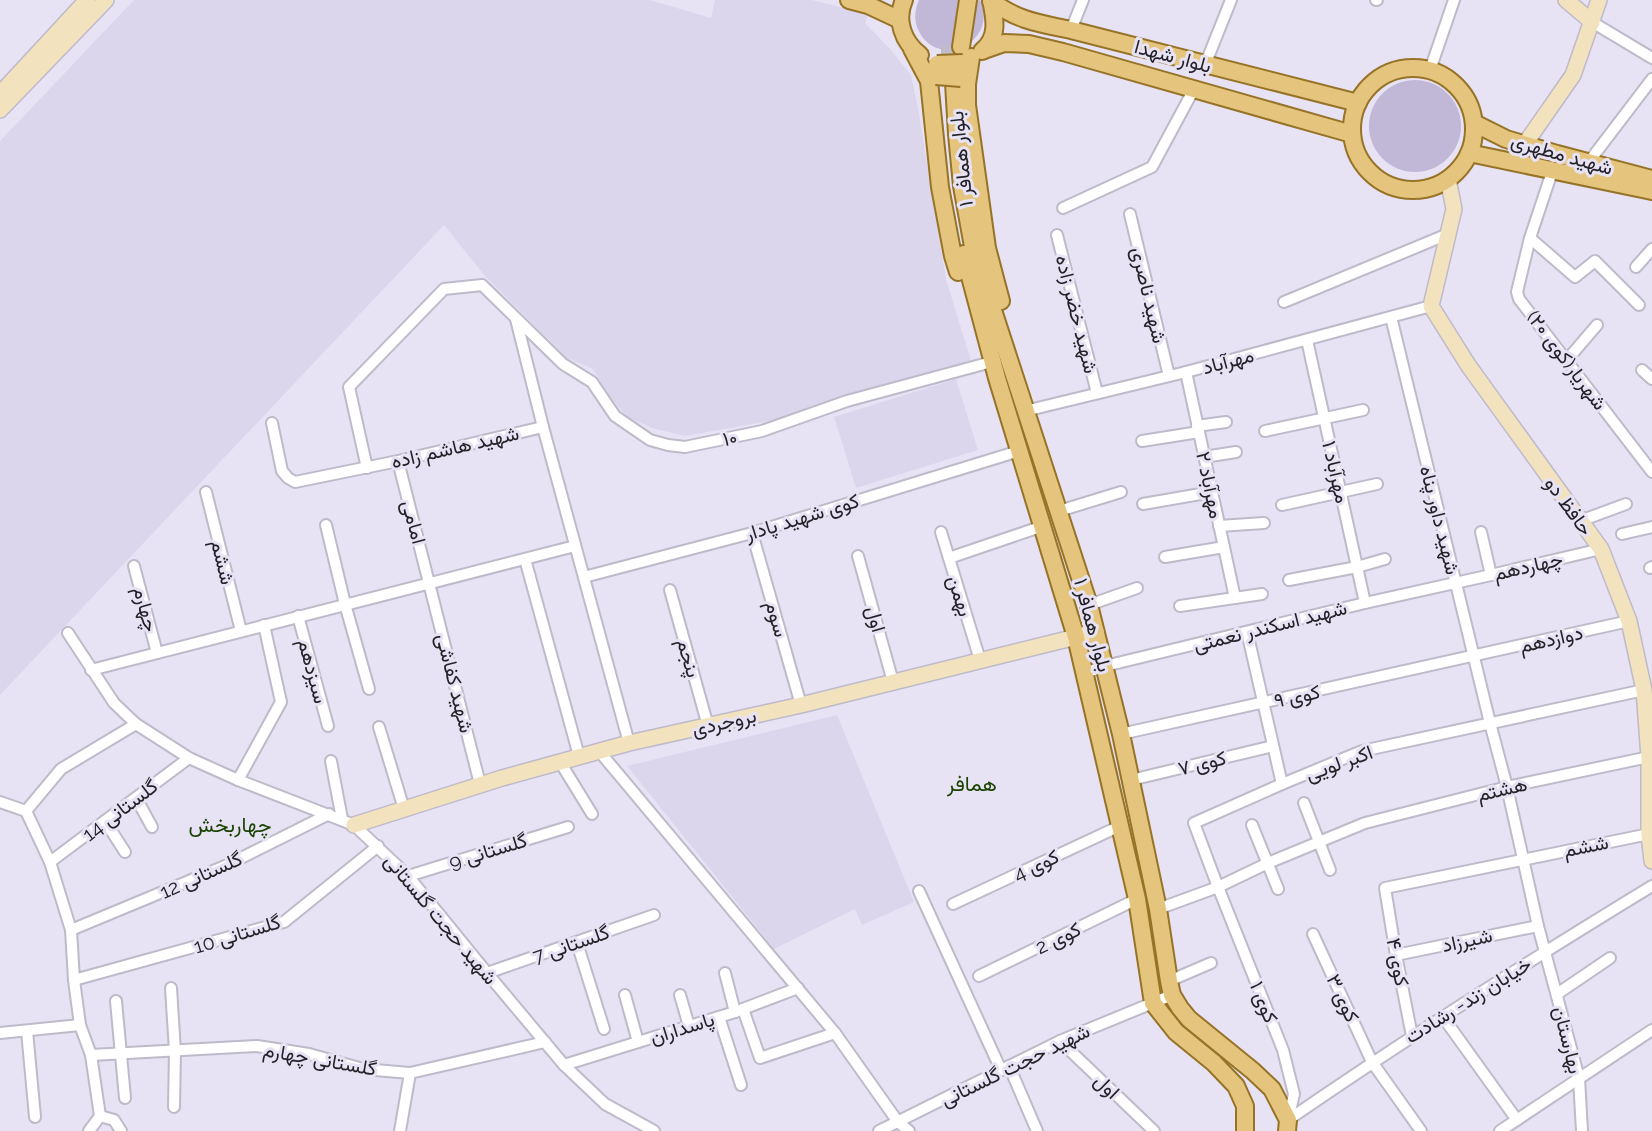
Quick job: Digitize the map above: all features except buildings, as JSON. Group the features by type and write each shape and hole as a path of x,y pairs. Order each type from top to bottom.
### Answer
{"main road":[{"path":"849,0 868,4 900,20"},
{"path":"904,0 900,20 904,36 912,49 925,59 955,68"},
{"name":"بلوار همافر ۱","path":"956,0 957,134 961,175 974,252 1096,631 1121,734 1158,909 1170,988 1180,1008 1189,1019 1272,1089 1288,1126"},
{"name":"بلوار همافر ۱","path":"968,0 955,68 948,134 953,187 964,255 997,378 1076,637 1137,899 1153,1004"},
{"path":"991,0 995,24 994,34 989,44 955,68 940,187 951,244 984,364 997,378"},
{"name":"بلوار شهدا","path":"991,0 1005,11 1026,20 1358,104"},
{"name":"بلوار شهدا","path":"955,68 1004,43 1029,44 1352,134"},
{"path":"1408,68 1430,70 1452,82 1463,94 1471,108 1474,123 1473,143 1461,168 1448,179 1419,190 1402,189 1374,176 1363,164 1352,134 1353,119 1366,90 1378,79 1408,68"},
{"name":"شهید مطهری","path":"1474,123 1506,139 1652,179"},
{"name":"شهید مطهری","path":"1469,153 1652,191"},
{"path":"1153,1004 1176,1032 1236,1086 1245,1106 1245,1131"}],"street":[{"path":"0,94 87,0"},
{"path":"0,110 106,0"},
{"path":"1071,30 1083,0"},
{"path":"1205,65 1231,0"},
{"path":"1430,70 1454,0"},
{"path":"1566,0 1592,22 1652,58"},
{"path":"1525,144 1573,75 1599,0"},
{"path":"1588,163 1652,79"},
{"path":"1063,207 1152,167 1194,89"},
{"name":"شهریار(کوی ۲۰)","path":"1553,169 1530,238 1517,292 1519,299 1652,472"},
{"path":"1431,306 1454,209 1448,179"},
{"name":"شهید ناصری","path":"1130,214 1169,376"},
{"path":"1284,302 1448,234"},
{"name":"شهید خضر زاده","path":"1057,235 1097,393"},
{"path":"1530,238 1575,277 1595,261 1639,305"},
{"path":"1636,267 1652,249"},
{"name":"شهید هاشم زاده","path":"367,468 349,387 444,288 482,285 516,319"},
{"name":"مهرآباد","path":"1025,411 1186,372 1431,306"},
{"name":"حافظ دو","path":"1431,306 1468,365 1601,549 1629,621 1644,690 1650,758 1649,834 1652,859"},
{"name":"شهید داور پناه","path":"1391,318 1524,859"},
{"path":"516,319 629,743"},
{"name":"۱۰","path":"516,319 563,364 592,382 615,416 650,440 685,447 762,431 848,401 984,364"},
{"path":"1567,360 1597,325"},
{"name":"مهرآباد ۱","path":"1307,340 1365,603"},
{"path":"1642,370 1652,379"},
{"name":"مهرآباد ۲","path":"1186,372 1235,598"},
{"path":"1265,431 1363,410"},
{"path":"1142,441 1226,422"},
{"name":"شهید هاشم زاده","path":"272,423 282,471 295,482 367,468 543,427"},
{"name":"کوی شهید پادار","path":"584,577 752,533 1019,451"},
{"path":"1204,457 1236,452"},
{"name":"امامی","path":"398,461 430,582"},
{"path":"1282,505 1377,484"},
{"name":"ششم","path":"206,492 241,631"},
{"path":"1059,511 1121,492"},
{"path":"1143,504 1212,492"},
{"path":"1580,521 1626,504"},
{"path":"1219,526 1264,523"},
{"path":"326,525 369,689"},
{"path":"949,558 1043,526"},
{"path":"1622,534 1652,527"},
{"name":"بهمن","path":"941,532 980,660"},
{"path":"1481,532 1491,576"},
{"name":"سوم","path":"752,533 801,705"},
{"path":"91,670 575,546"},
{"path":"1165,557 1224,547"},
{"name":"چهاردهم","path":"1456,583 1601,549"},
{"name":"اول","path":"858,556 893,682"},
{"path":"525,559 579,756"},
{"path":"1289,580 1357,567 1385,559"},
{"name":"چهارم","path":"134,566 157,653"},
{"name":"شهید کفاشی","path":"430,582 480,784"},
{"name":"شهید اسکندر نعمتی","path":"1084,673 1365,603 1456,583"},
{"path":"1089,605 1137,588"},
{"name":"پنجم","path":"670,590 708,726"},
{"path":"1180,606 1262,594"},
{"name":"سیزدهم","path":"298,616 328,726"},
{"name":"دوازدهم","path":"1474,657 1629,621"},
{"path":"238,780 280,702 264,625"},
{"name":"بروجردی","path":"348,822 404,809 480,784 629,743 801,705 1096,631"},
{"path":"1247,632 1282,784"},
{"name":"شهید حجت گلستانی","path":"68,633 114,703 136,724 189,758 238,780 348,822 378,846 408,876 564,1065 605,1104 654,1131"},
{"name":"کوی ۹","path":"1121,734 1474,657"},
{"name":"اکبر لویی","path":"1194,823 1362,751 1644,690"},
{"path":"26,811 61,769 136,724"},
{"path":"379,727 404,809"},
{"name":"کوی ۷","path":"1131,780 1273,746"},
{"path":"598,751 835,1033 898,1122 909,1131"},
{"name":"گلستانی 14","path":"50,862 189,758"},
{"name":"هشتم","path":"1318,842 1357,826 1507,787 1650,758"},
{"path":"331,761 348,822"},
{"path":"560,762 591,814"},
{"path":"136,798 152,827"},
{"path":"0,802 26,811 50,862 71,930 80,1024 91,1055 99,1116 89,1131"},
{"path":"1304,803 1330,870"},
{"name":"گلستانی 12","path":"71,930 225,866 329,814"},
{"path":"105,821 125,852"},
{"name":"کوی ۱","path":"1194,823 1283,1050 1294,1094 1288,1126"},
{"path":"1252,825 1278,889"},
{"name":"کوی 4","path":"953,904 1120,826"},
{"name":"گلستانی 9","path":"408,876 568,827"},
{"name":"ششم","path":"1385,888 1649,834"},
{"path":"1158,909 1218,887 1318,842"},
{"name":"گلستانی 10","path":"74,980 284,922 378,846"},
{"name":"بهارستان","path":"1524,859 1538,926 1579,1078 1582,1131"},
{"name":"خیابان زند- رشادت","path":"1288,1126 1372,1062 1652,886"},
{"name":"کوی ۴","path":"1385,888 1412,1036"},
{"path":"920,891 1037,1131"},
{"name":"کوی 2","path":"979,976 1137,899"},
{"name":"گلستانی 7","path":"487,973 654,915"},
{"name":"شیرزاد","path":"1396,955 1538,926"},
{"name":"کوی ۳","path":"1313,934 1372,1062"},
{"path":"577,943 604,1029"},
{"path":"1557,994 1610,958"},
{"path":"1170,988 1211,963"},
{"path":"725,974 760,1058 835,1033"},
{"path":"171,988 175,1051 174,1107"},
{"name":"پاسداران","path":"564,1065 719,1017 798,988"},
{"name":"شهید حجت گلستانی","path":"879,1131 1060,1041 1153,1004 1170,988"},
{"path":"626,995 638,1042"},
{"path":"680,995 688,1026"},
{"path":"116,1000 124,1098"},
{"path":"719,1017 741,1085"},
{"path":"1443,1017 1516,1120"},
{"path":"0,1033 80,1024"},
{"path":"1500,1131 1652,1030"},
{"path":"27,1031 35,1117"},
{"name":"اول","path":"1060,1041 1144,1127 1154,1131"},
{"name":"گلستانی چهارم","path":"91,1055 257,1047 309,1053 363,1069 410,1073 545,1042"},
{"path":"1372,1062 1421,1131"},
{"path":"400,1131 410,1073"},
{"path":"99,1116 114,1120 121,1131"}],"shaded area":[{"path":"134,0 650,0 711,18 715,0 812,0 868,14 865,23 911,75 946,279 971,361 786,418 685,436 655,429 627,417 608,394 593,369 567,358 485,276 444,225 0,695 0,141"},
{"path":"919,0 980,0 984,16 981,29 973,40 962,47 950,50 937,48 925,41 917,27 915,14"},
{"path":"1415,80 1441,88 1453,100 1461,126 1453,152 1441,164 1415,172 1389,164 1377,152 1369,126 1377,100 1389,88"},
{"path":"956,379 978,450 856,488 834,417"},
{"path":"837,715 914,902 862,925 855,909 774,949 627,766"}],"tunnel":[{"path":"949,46 949,78"}],"district":[{"name":"همافر","path":"972,784"},
{"name":"چهاربخش","path":"230,825"}]}
